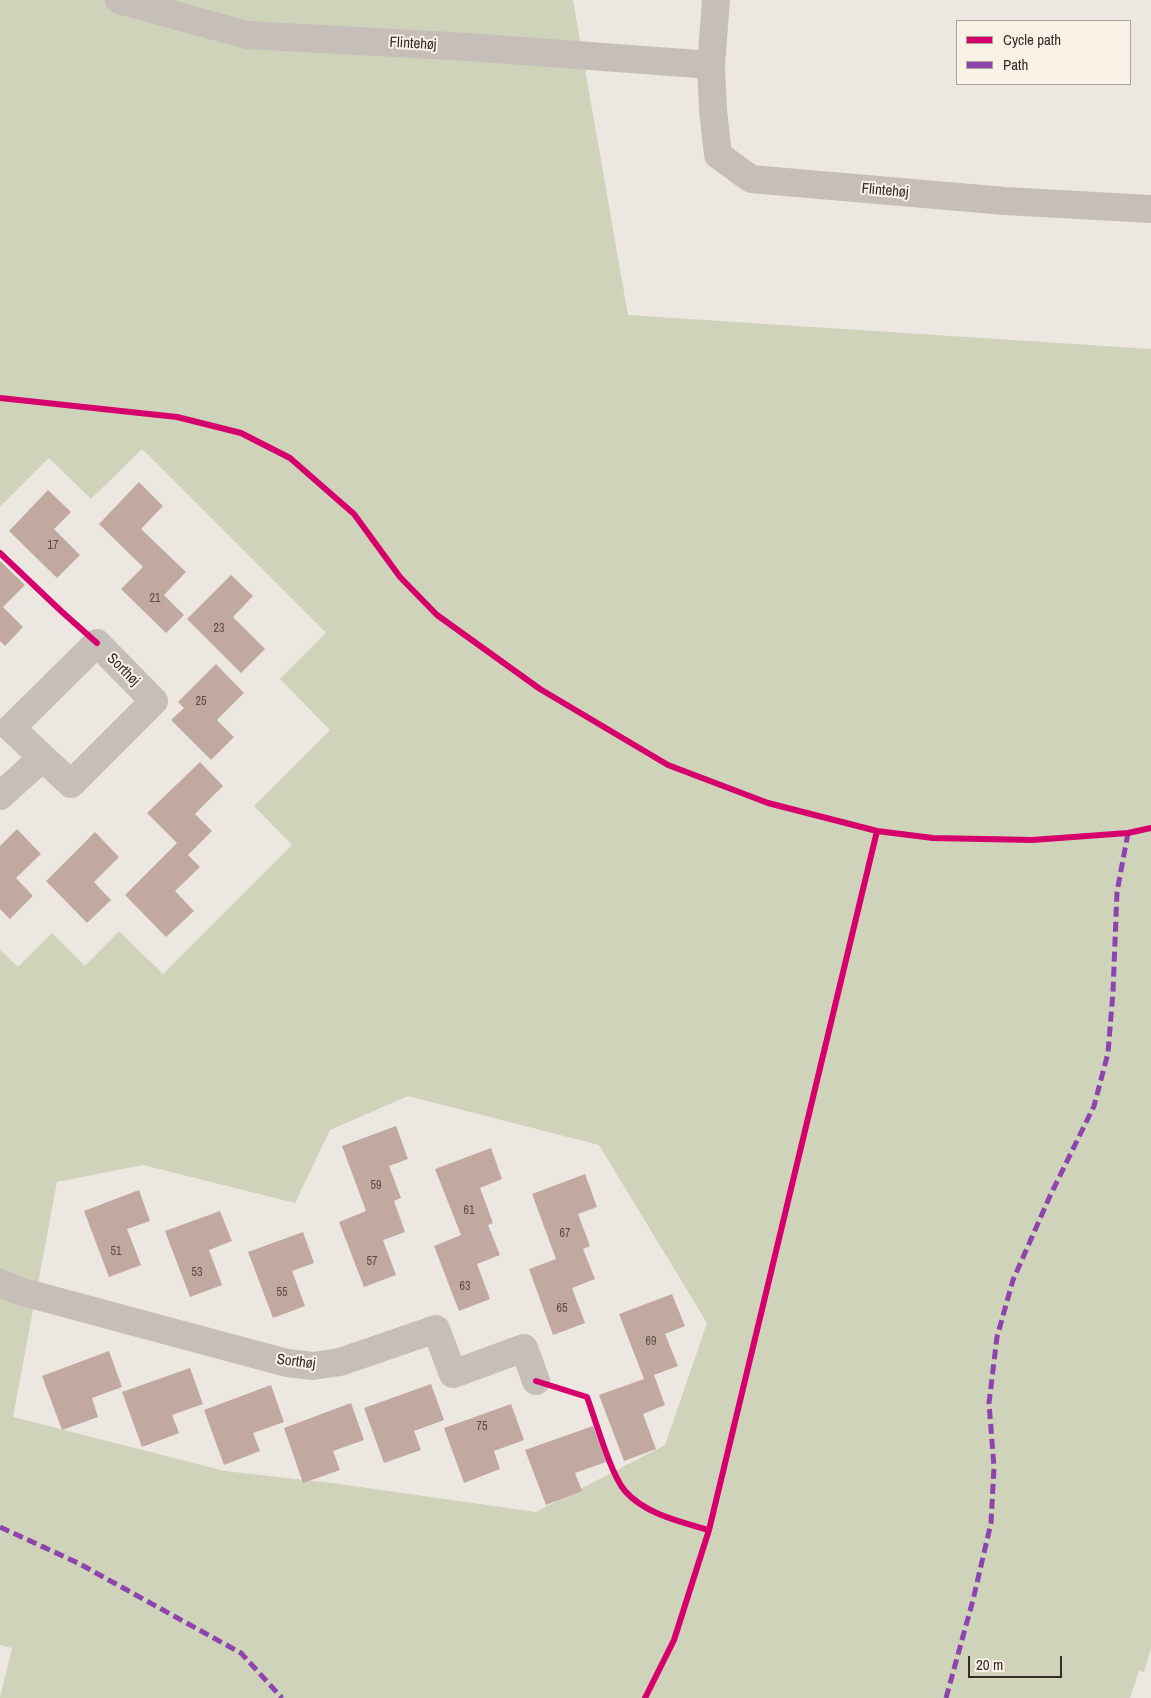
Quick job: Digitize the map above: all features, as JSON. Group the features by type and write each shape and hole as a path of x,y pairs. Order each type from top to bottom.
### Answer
{"street":[{"name":"Flintehøj","path":"119,0 247,35 469,47 711,65"},
{"name":"Flintehøj","path":"716,0 711,65 718,155 751,179 1005,201 1151,209"},
{"name":"Sorthøj","path":"97,644 154,701 71,784 42,758 11,728 97,644"},
{"path":"0,796 42,758"},
{"name":"Sorthøj","path":"0,1283 19,1291 287,1363 313,1366 340,1362 436,1328 453,1374 524,1348 536,1381"}],"green space":[{"path":"0,0 573,0 628,315 1151,349 1151,1648 1144,1672 1139,1671 1130,1698 0,1698 12,1648 0,1645 0,950 18,967 52,933 85,966 119,931 163,974 292,845 254,806 330,730 280,679 326,633 142,449 91,499 49,458 0,507","holes":["408,1096 599,1145 707,1323 665,1445 536,1512 332,1483 225,1471 13,1417 57,1182 143,1165 295,1203 330,1130"]}],"building":[{"path":"139,482 163,506 141,529 186,572 164,595 184,615 166,633 121,589 143,567 99,524"},
{"path":"48,490 71,512 54,529 80,555 57,578 9,531"},
{"path":"0,561 25,585 3,607 23,627 5,646 0,641"},
{"path":"231,575 253,596 233,617 265,649 241,673 187,619"},
{"path":"216,664 244,693 217,720 234,737 211,760 171,720 184,708 178,702"},
{"path":"200,762 223,786 195,814 212,831 188,855 200,867 175,891 194,911 166,937 125,895 177,843 147,813"},
{"path":"17,829 41,854 16,878 33,896 10,919 0,909 0,846"},
{"path":"95,832 119,857 94,882 111,900 87,923 46,881"},
{"path":"396,1126 408,1159 389,1166 401,1198 394,1201 405,1232 383,1240 396,1275 364,1287 339,1222 366,1211 342,1146"},
{"path":"491,1148 502,1179 480,1188 493,1223 488,1225 500,1255 477,1264 490,1299 459,1311 434,1246 461,1235 435,1169"},
{"path":"585,1174 597,1207 578,1214 590,1246 583,1249 595,1279 572,1288 585,1323 553,1335 529,1269 556,1259 532,1194"},
{"path":"139,1190 150,1221 127,1229 141,1265 109,1277 84,1211"},
{"path":"220,1211 232,1241 209,1250 222,1285 190,1297 165,1231"},
{"path":"303,1232 314,1263 292,1271 305,1306 273,1318 248,1252"},
{"path":"672,1294 685,1326 665,1334 678,1366 654,1375 665,1405 643,1414 656,1449 624,1461 599,1395 644,1379 619,1314"},
{"path":"109,1351 122,1387 92,1398 98,1417 62,1430 42,1376"},
{"path":"190,1368 203,1404 172,1415 179,1433 142,1447 122,1392"},
{"path":"431,1384 444,1420 414,1431 421,1450 384,1463 364,1408"},
{"path":"271,1385 284,1422 253,1433 260,1451 224,1465 204,1410"},
{"path":"351,1403 364,1440 333,1451 340,1470 303,1483 284,1428"},
{"path":"511,1404 524,1440 494,1451 500,1469 464,1483 444,1428"},
{"path":"593,1426 606,1462 575,1473 582,1491 546,1505 525,1450"}],"marked path":[{"path":"946,1698 973,1600 991,1523 994,1467 989,1403 997,1337 1013,1280 1050,1196 1094,1106 1108,1053 1113,992 1117,892 1128,833"},
{"path":"0,1527 78,1563 241,1653 282,1698"}],"cycle path":[{"path":"0,398 177,417 241,433 290,458 354,514 400,577 437,615 540,689 668,765 768,803 877,831 933,838 1032,840 1128,833 1151,828"},
{"path":"0,553 97,643"},
{"path":"645,1698 674,1640 709,1530 877,831"},
{"path":"536,1381 587,1397 614,1472 619,1483 633,1499 664,1516 709,1530"}]}
